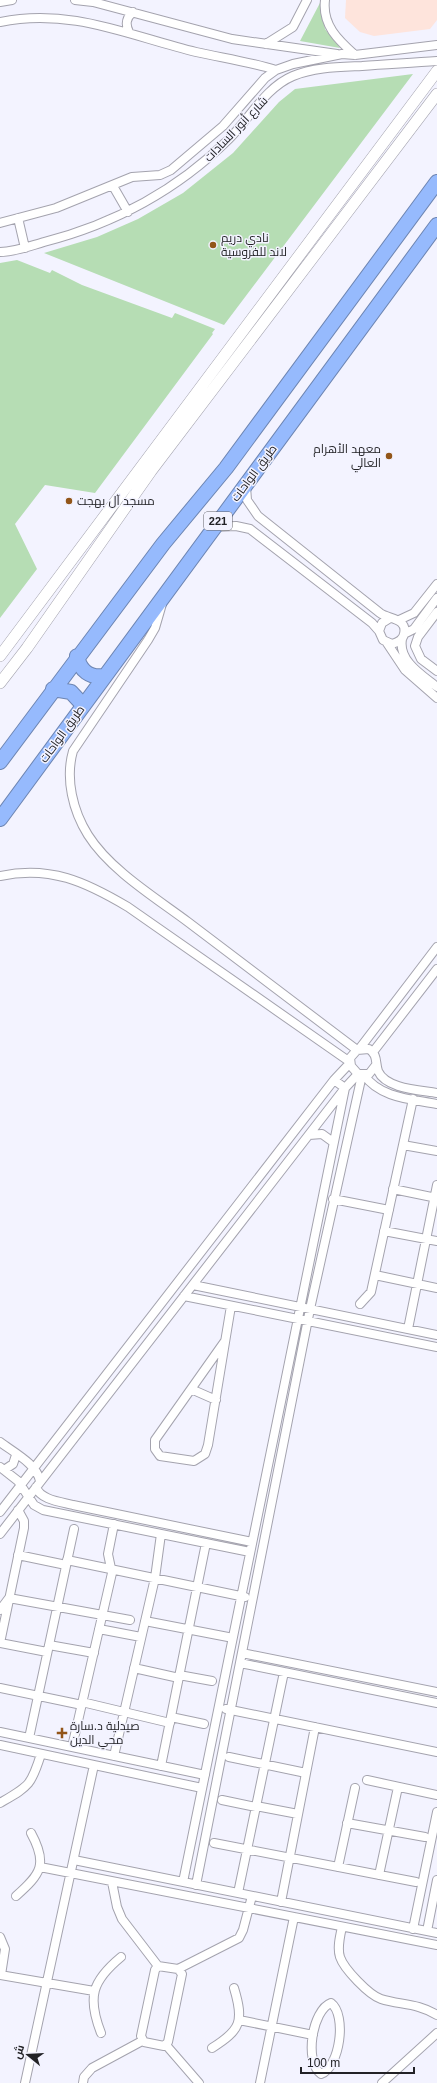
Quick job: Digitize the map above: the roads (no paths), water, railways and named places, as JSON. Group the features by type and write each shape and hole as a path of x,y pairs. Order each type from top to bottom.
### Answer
{"highway":[{"name":"221","path":"0,762 77,656 163,544 226,468 436,181"},
{"name":"طريق الواحات","path":"0,819 437,225"},
{"path":"77,656 78,662 86,673 92,676 104,676"},
{"path":"53,689 71,692 83,705"}],"street":[{"path":"0,2 12,0"},
{"path":"75,0 93,2 201,32 232,39 342,54"},
{"path":"266,44 292,27 307,0"},
{"path":"325,0 326,15 332,32 338,40 356,55"},
{"path":"129,32 127,20 133,12"},
{"path":"0,22 29,18 63,18 129,32 196,52 276,70"},
{"name":"شارع أنور السادات","path":"0,223 56,208 132,177 160,175 171,170 223,126 265,78 276,70 293,64 342,54 356,55 437,45"},
{"path":"400,50 403,64"},
{"name":"شارع أنور السادات","path":"0,252 25,248 84,230 128,212 167,190 208,160 283,81 294,76 312,71 437,61"},
{"path":"19,658 3,652 437,71"},
{"path":"0,683 27,648 152,472 437,94"},
{"path":"113,186 128,212"},
{"path":"18,218 25,248"},
{"path":"247,483 247,500 254,512 380,613 390,618 399,620 403,624 402,653 406,659 437,687"},
{"path":"214,527 236,526 250,529 338,596 372,623 405,670 437,698"},
{"path":"318,582 327,570"},
{"path":"399,620 414,613 437,584"},
{"path":"338,596 346,586"},
{"path":"165,594 155,628 74,751 70,770 70,785 80,820 88,836 99,849 140,887 359,1049 369,1049 373,1052 377,1060 376,1065 379,1073 391,1083 437,1093"},
{"path":"387,643 392,644 414,629 437,598"},
{"path":"437,612 418,637 415,646 417,656 437,671"},
{"path":"379,631 382,623 390,618"},
{"path":"13,639 27,648"},
{"path":"0,876 17,872 38,872 74,879 128,906 350,1062 352,1070 361,1075 376,1089"},
{"path":"0,1512 334,1080 350,1062 352,1055 359,1049 437,947"},
{"path":"373,1052 437,969"},
{"path":"0,1534 345,1088 361,1075 369,1074 376,1065"},
{"path":"196,1885 307,1321 361,1075"},
{"path":"334,1080 345,1088"},
{"path":"387,1094 391,1083"},
{"path":"183,1882 345,1088"},
{"path":"357,1098 367,1088 376,1089 387,1094 437,1104"},
{"path":"360,1304 371,1292 413,1099"},
{"path":"309,1135 322,1134 333,1142"},
{"path":"403,1144 437,1151"},
{"path":"413,1342 412,1330 417,1284 436,1198 437,1185"},
{"path":"393,1189 436,1198"},
{"path":"246,1194 257,1203"},
{"path":"333,1199 389,1210"},
{"path":"316,1226 327,1228"},
{"path":"384,1230 437,1241"},
{"path":"374,1275 437,1288"},
{"path":"193,1285 437,1335"},
{"path":"184,1296 437,1347"},
{"path":"225,1341 155,1440 155,1449 160,1456 194,1461 202,1458 207,1450 231,1306"},
{"path":"117,1361 127,1370"},
{"path":"191,1389 216,1400"},
{"path":"0,1442 34,1468 39,1475 37,1491 46,1497 79,1506 252,1542"},
{"path":"272,1442 282,1444"},
{"path":"16,1455 13,1464 2,1468 21,1485 28,1497 39,1508 76,1518 114,1524 250,1552"},
{"path":"76,1518 79,1506"},
{"path":"18,1510 24,1521 0,1643 94,1653"},
{"path":"72,1747 112,1573 108,1554 114,1524"},
{"path":"29,1738 74,1529"},
{"path":"114,1756 155,1578 161,1534"},
{"path":"161,1766 206,1543"},
{"path":"18,1555 111,1569 252,1598"},
{"path":"9,1598 130,1620"},
{"path":"0,1610 9,1598"},
{"path":"145,1620 228,1637"},
{"path":"99,1629 141,1637"},
{"path":"242,1653 437,1692"},
{"path":"240,1663 437,1703"},
{"path":"134,1668 179,1677 212,1681"},
{"path":"238,1893 284,1672"},
{"path":"0,1688 124,1712 204,1724"},
{"path":"218,1707 437,1752"},
{"path":"281,1902 315,1727"},
{"path":"0,1732 205,1775"},
{"path":"0,1745 202,1788"},
{"path":"0,1803 29,1786 34,1778 41,1754"},
{"path":"230,1757 306,1773"},
{"path":"25,2083 94,1765"},
{"path":"367,1780 437,1795"},
{"path":"379,1875 398,1787"},
{"path":"338,1867 355,1788"},
{"path":"222,1800 298,1814"},
{"path":"413,1929 437,1812"},
{"path":"347,1823 425,1837"},
{"path":"16,1896 32,1883 40,1867 39,1850 31,1833"},
{"path":"191,1843 204,1846"},
{"path":"214,1843 416,1882"},
{"path":"74,1860 437,1934"},
{"path":"40,1867 437,1945"},
{"path":"427,1931 437,1880"},
{"path":"112,1882 117,1907 122,1919 158,1966 178,1969 239,1938 252,1896"},
{"path":"260,2083 294,1917"},
{"path":"380,1934 382,1922"},
{"path":"342,1927 339,1950 340,1957 343,1964 370,1993 379,1998 417,2006 437,2015"},
{"path":"0,1937 3,1941 5,1953 1,1975 94,1991"},
{"path":"101,2033 92,2005 94,1991 100,1978 121,1957"},
{"path":"142,2041 141,2036 155,1970 158,1966"},
{"path":"166,2045 182,1976 178,1969"},
{"path":"212,2048 230,2037 236,2029 240,2010 234,1988"},
{"path":"331,2003 335,2006 339,2015 339,2040 332,2064 326,2072 321,2074 316,2070 313,2062 313,2035 320,2012 325,2005 331,2003"},
{"path":"239,2020 313,2035"},
{"path":"382,2083 437,2033"},
{"path":"83,2083 84,2076 92,2068 142,2041 162,2046 166,2045"},
{"path":"166,2045 199,2083"}],"place":[{"name":"نادي دريم لاند للفروسية","path":"213,245"},
{"name":"معهد الأهرام العالي","path":"389,456"},
{"name":"مسجد آل بهجت","path":"69,501"},
{"name":"صيدلية د.سارة محي الدين","path":"62,1733"}]}
